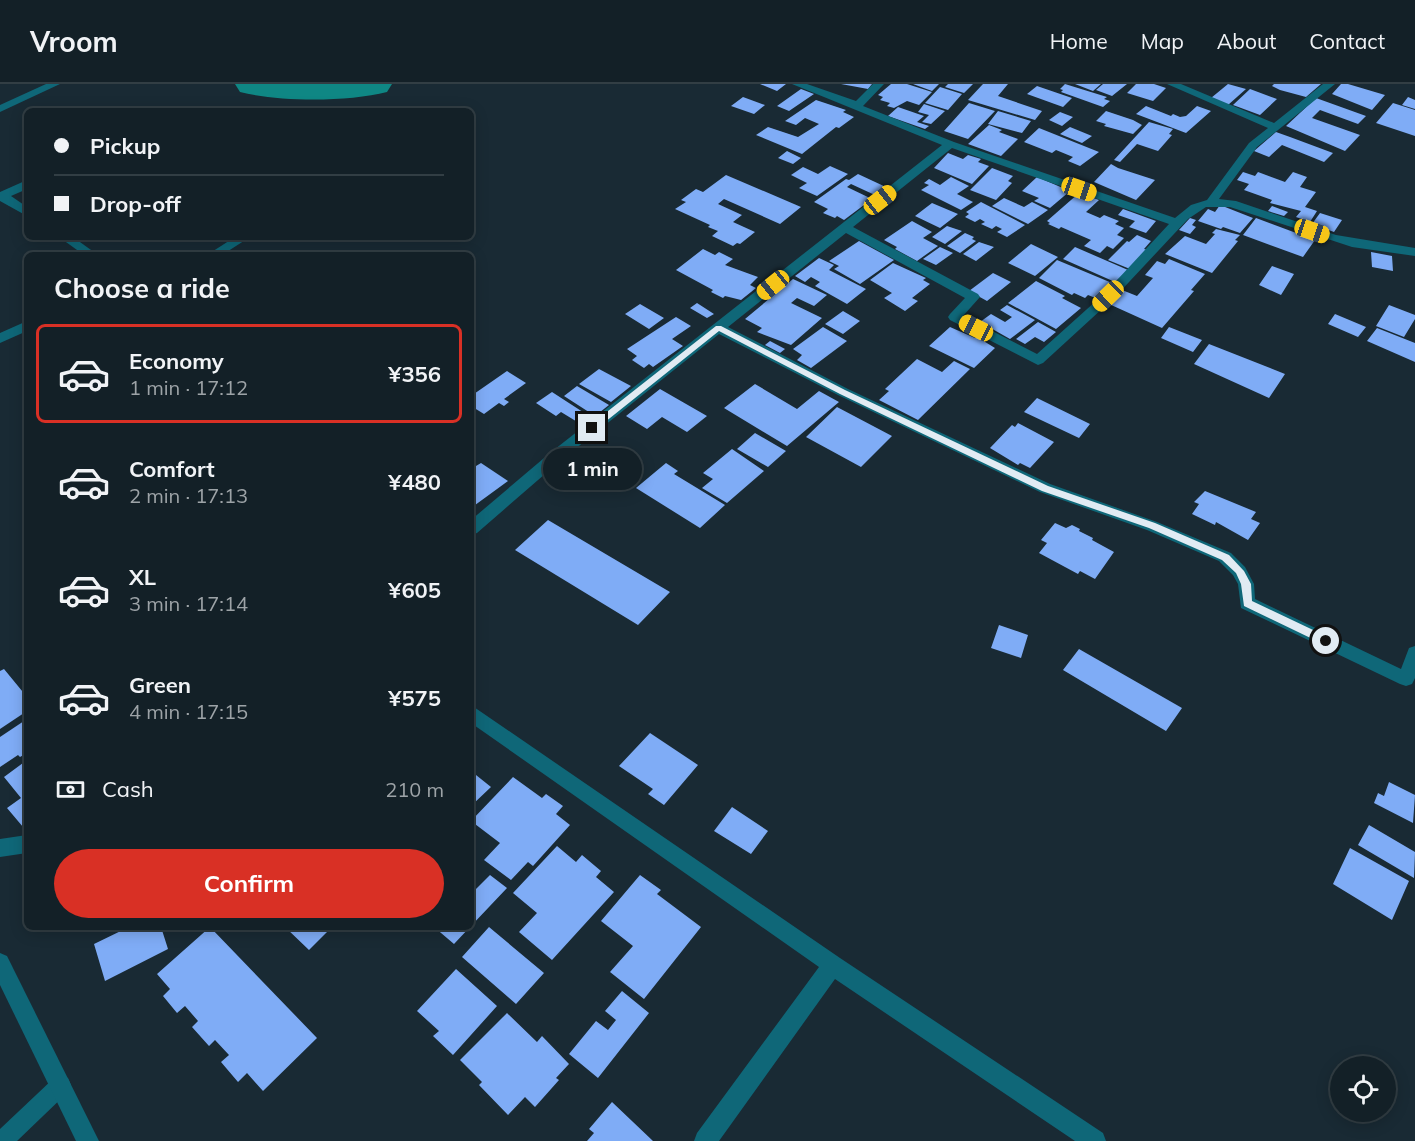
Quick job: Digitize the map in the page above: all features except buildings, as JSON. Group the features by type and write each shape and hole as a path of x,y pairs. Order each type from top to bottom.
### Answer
{"street":[{"path":"0,109 55,84"},
{"path":"797,84 858,105"},
{"path":"879,84 855,107 950,144 1177,223"},
{"path":"1172,84 1275,128"},
{"path":"1212,201 1235,171 1244,154 1330,84"},
{"path":"474,526 555,457 950,144"},
{"path":"1,196 24,185"},
{"path":"1,196 24,210"},
{"path":"845,227 974,297 955,317 1038,360 1153,252 1186,213 1199,205 1212,201 1232,204 1352,243 1415,252"},
{"path":"69,240 87,252"},
{"path":"218,252 239,240"},
{"path":"0,339 24,327"},
{"path":"719,327 863,402 1045,488 1152,526 1225,557 1239,571 1246,584 1247,603 1406,679 1415,653"},
{"path":"474,715 833,965 1095,1141"},
{"path":"0,848 24,844"},
{"path":"0,963 88,1141"},
{"path":"705,1141 833,965"}],"lane":[{"path":"2,1141 61,1085"}],"waterway":[{"path":"254,84 307,87 373,84"}],"route":[{"path":"592,428 719,327 843,392 1045,488 1152,526 1225,557 1239,571 1246,584 1247,603 1326,641"}]}
